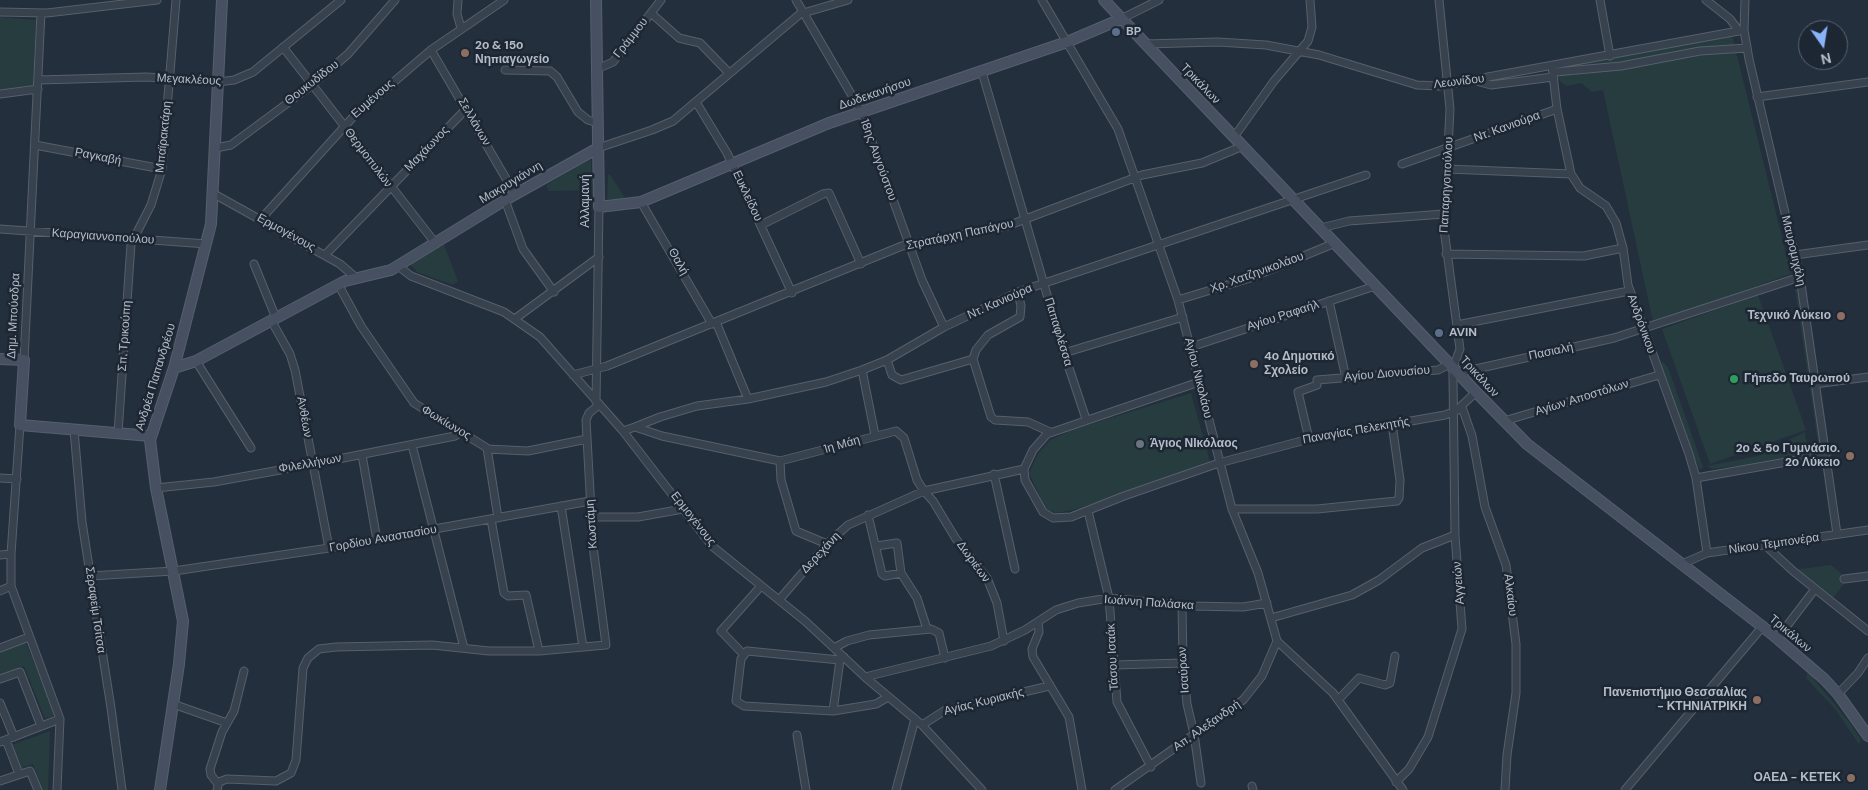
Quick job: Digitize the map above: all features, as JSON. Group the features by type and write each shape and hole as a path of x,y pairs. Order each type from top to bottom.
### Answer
{"main road":[{"name":"Ανδρέα Παπανδρέου","path":"160,790 183,629 181,603 156,488 150,450 151,436 174,368 206,244 214,194 222,0"},
{"name":"Αλλαμανή","path":"596,0 599,207"},
{"name":"Τρικάλων","path":"1104,0 1504,421 1549,462 1762,626 1838,694 1868,736"},
{"name":"Δωδεκανήσου","path":"599,207 641,202 861,111 1067,42 1121,18"},
{"name":"Μακρυγιάννη","path":"174,368 196,361 338,284 355,277 382,272 398,266 504,200 598,148"},
{"path":"0,359 24,360"},
{"name":"Δημ. Μπούσδρα","path":"20,425 24,360"},
{"path":"20,425 151,436"}],"street":[{"path":"0,12 41,13 90,4 157,0"},
{"name":"Μπαϊρακτάρη","path":"132,239 150,205 162,169 176,0"},
{"name":"Θουκυδίδου","path":"215,148 231,145 312,85 348,54 396,0"},
{"path":"458,0 457,14 461,28"},
{"name":"Ευμένους","path":"261,219 344,126 431,50 504,0"},
{"name":"Γράμμου","path":"597,69 613,62 661,0"},
{"name":"18ης Αυγούστου","path":"796,0 861,111 908,245 944,327"},
{"name":"Μακρυγιάννη","path":"598,148 667,124 804,12 848,0"},
{"name":"Αγίου Νικολάου","path":"1042,0 1116,123 1178,300 1232,510 1267,603 1277,641"},
{"name":"Δωδεκανήσου","path":"1121,18 1159,0"},
{"path":"1234,137 1311,34 1310,0"},
{"name":"Παπαρηγοπούλου","path":"1439,0 1450,109 1444,214 1446,254 1460,352 1454,368"},
{"path":"1600,0 1610,56"},
{"path":"1706,0 1742,30"},
{"name":"Μαυρομιχάλη","path":"1745,0 1742,30 1800,277 1837,534"},
{"name":"Μεγακλέους","path":"38,80 170,78 218,82 231,81 247,76 337,1"},
{"path":"651,12 679,38 700,44 729,73"},
{"name":"Δημ. Μπούσδρα","path":"24,360 41,13"},
{"name":"Λεωνίδου","path":"1145,44 1234,42 1299,51 1417,85 1448,85 1553,72 1610,56 1742,30"},
{"name":"Θερμοπυλών","path":"282,47 436,244"},
{"path":"1553,72 1621,66 1700,51 1747,48"},
{"name":"Σελλάνων","path":"431,50 467,108 515,194"},
{"path":"505,70 550,71 557,77 578,112 588,120 598,123"},
{"name":"Παπαφλέσσα","path":"982,72 1064,353 1086,419"},
{"name":"Ανδρόνικου","path":"1553,72 1556,109 1572,174 1580,188 1608,209 1623,248 1629,291 1688,450 1696,478 1707,553"},
{"path":"1757,97 1868,82"},
{"path":"0,94 38,88"},
{"name":"Ευκλείδου","path":"696,102 719,137 792,293"},
{"name":"Μαχάωνος","path":"325,255 467,108"},
{"name":"Ντ. Κανιούρα","path":"1402,164 1556,109"},
{"name":"Ραγκαβή","path":"35,145 162,169"},
{"name":"Στρατάρχη Παπάγου","path":"573,376 598,370 908,245 994,229 1026,220 1135,178 1202,162 1243,146"},
{"path":"1447,169 1572,174"},
{"name":"Ντ. Κανιούρα","path":"635,427 660,416 697,406 748,399 826,382 862,370 887,360 944,327 1018,292 1366,175"},
{"name":"Ερμογένους","path":"214,194 325,255 340,264 355,277"},
{"path":"761,224 823,194 829,194 861,264"},
{"path":"504,200 523,249 554,292"},
{"name":"Θαλή","path":"641,202 714,323 748,399"},
{"name":"Αλλαμανή","path":"598,403 599,207"},
{"path":"1321,228 1349,221 1444,214"},
{"name":"Καραγιαννοπούλου","path":"0,229 206,244"},
{"name":"Σπ. Τρικούπη","path":"118,433 132,239"},
{"name":"Χρ. Χατζηνικολάου","path":"1178,300 1257,276 1335,243"},
{"path":"1795,255 1868,245"},
{"path":"1446,254 1584,256 1623,248"},
{"path":"516,318 554,292 599,256"},
{"name":"Ανθέων","path":"254,264 273,319 294,364 329,548"},
{"name":"Ερμογένους","path":"398,266 411,276 494,307 516,318 540,337 623,431 712,546 779,600 834,648 842,658 922,725 982,790"},
{"name":"Πασιαλή","path":"1454,368 1614,338 1800,277"},
{"name":"Φωκίωνος","path":"338,284 361,326 414,403 487,449"},
{"name":"Αγίου Ραφαήλ","path":"1191,347 1375,286"},
{"path":"1457,325 1629,291"},
{"path":"1018,292 1021,306 1020,316 988,335 976,350 973,359 991,417 995,420 1028,422 1050,432"},
{"path":"1329,301 1346,378"},
{"path":"1064,353 1183,317"},
{"path":"887,360 892,375 902,380 973,359"},
{"path":"196,361 251,448"},
{"name":"Αγίου Διονυσίου","path":"1309,439 1299,391 1317,385 1317,380 1454,368"},
{"name":"Αγγειών","path":"1396,782 1409,769 1428,737 1460,637 1462,622 1456,536 1454,368"},
{"path":"862,370 875,435"},
{"name":"Αγίων Αποστόλων","path":"1504,421 1659,375"},
{"path":"1816,384 1868,377"},
{"path":"1088,511 1063,519 1047,516 1040,508 1025,480 1024,469 1039,443 1050,432 1199,382"},
{"name":"Παναγίας Πελεκητής","path":"1088,511 1124,496 1219,463 1309,439 1437,417 1454,412 1462,407 1476,392"},
{"name":"Κωστάμη","path":"583,647 603,645 607,642 593,546 586,416 598,403"},
{"name":"Αλκαίου","path":"1462,407 1472,436 1485,507 1506,565 1516,644 1516,693 1509,740 1505,790"},
{"path":"1232,510 1317,509 1397,501 1399,498 1400,480 1392,424"},
{"name":"Δημ. Μπούσδρα","path":"20,425 11,554 11,586 60,719 57,790"},
{"path":"623,431 635,427"},
{"name":"1η Μάη","path":"635,427 662,436 780,461 894,431 903,436 915,476 924,491"},
{"name":"Σεραφείμ Τσίτσα","path":"74,430 90,576 122,790"},
{"name":"Φιλελλήνων","path":"156,488 214,482 313,464 455,436 461,432"},
{"path":"539,651 526,595 508,596 504,593 487,449 528,451 587,439"},
{"path":"412,445 464,648"},
{"path":"362,455 377,540"},
{"path":"1696,478 1826,455"},
{"path":"780,461 781,480 796,531 828,544"},
{"path":"924,491 994,474 1024,469"},
{"path":"994,474 1015,569"},
{"path":"0,478 17,478"},
{"name":"Δερεχάνη","path":"779,600 828,544 852,522 924,491"},
{"name":"Δωριέων","path":"924,491 937,507 956,539 987,578 997,603 1004,641"},
{"name":"Γορδίου Αναστασίου","path":"90,576 174,571 329,548 590,501"},
{"path":"244,671 234,711 222,732 210,769 217,787 221,781 230,778 281,780 291,773 296,760 303,668 308,658 319,649 432,644 489,651 539,651 583,647 561,506"},
{"path":"591,517 638,517 683,509"},
{"name":"Τάσου Ισαάκ","path":"1088,511 1110,598 1118,705 1151,767"},
{"path":"868,516 882,574 885,576 901,573"},
{"name":"Νίκου Τεμπονέρα","path":"1682,564 1707,553 1868,530"},
{"path":"1272,618 1352,595 1379,580 1422,548 1456,536"},
{"path":"876,546 897,543 901,573 914,592 927,629"},
{"path":"1765,545 1815,589 1868,631"},
{"path":"0,555 11,554"},
{"path":"1844,579 1868,576"},
{"path":"0,591 11,586"},
{"path":"744,655 721,631 761,586"},
{"path":"1777,639 1815,589"},
{"name":"Ιωάννη Παλάσκα","path":"865,677 945,658 1004,641 1066,606 1110,598 1182,605 1243,607 1267,603"},
{"name":"Ισαύρων","path":"1182,605 1182,663 1186,704 1194,734 1201,783"},
{"path":"1038,622 1039,632 1032,655 1069,717 1082,790"},
{"path":"1626,790 1762,626"},
{"path":"834,648 847,641 869,635 927,629 938,632 945,658"},
{"path":"0,648 29,637"},
{"path":"1277,641 1326,685 1403,790"},
{"name":"Απ. Αλεξανδρή","path":"1118,789 1151,767 1194,734 1236,707 1250,693 1262,676 1277,641"},
{"path":"744,655 752,651 842,658 833,711"},
{"path":"744,655 736,698 740,706 833,711 876,704 888,697"},
{"path":"1338,700 1359,678 1385,685 1390,683 1395,656"},
{"path":"1838,694 1858,673 1868,658"},
{"path":"1114,665 1182,663"},
{"path":"0,679 18,672 41,726"},
{"name":"Αγίας Κυριακής","path":"922,725 944,711 1049,686"},
{"path":"0,703 14,737"},
{"path":"173,704 227,723"},
{"path":"19,774 3,741 60,719"},
{"path":"896,790 915,719"},
{"path":"796,736 806,790"},
{"path":"0,781 30,771 38,790"}],"green space":[{"path":"0,17 36,20 33,85 0,90"},
{"path":"1732,35 1791,274 1653,322 1603,90 1592,92 1581,83 1566,86 1557,79 1559,67"},
{"path":"591,160 592,190 549,191 546,185"},
{"path":"608,174 611,176 625,198 607,200"},
{"path":"444,245 458,281 453,285 417,272 410,264"},
{"path":"1797,281 1820,449 1819,450 1794,282"},
{"name":"Γήπεδο Ταυρωπού","path":"1758,295 1806,430 1710,464 1662,329"},
{"path":"1663,362 1668,367 1703,467 1701,469 1699,469 1659,365"},
{"path":"1191,393 1210,462 1077,509 1056,513 1045,508 1029,473 1038,454 1050,440 1072,430"},
{"path":"1805,432 1807,449 1799,455 1713,469 1707,466 1758,456"},
{"path":"1831,565 1842,574 1844,584 1831,601 1793,570"},
{"path":"26,643 55,715 45,719 24,666 0,676 0,653"},
{"path":"1808,672 1850,723 1861,740 1859,744 1835,709 1806,678"},
{"path":"50,731 48,790 43,790 33,764 21,768 12,745"}],"place":[{"name":"BP","path":"1116,32"},
{"name":"2ο & 15ο Νηπιαγωγείο","path":"465,53"},
{"name":"Τεχνικό Λύκειο","path":"1841,316"},
{"name":"AVIN","path":"1439,333"},
{"name":"4ο Δημοτικό Σχολείο","path":"1254,364"},
{"name":"Γήπεδο Ταυρωπού","path":"1734,379"},
{"name":"Άγιος ΝΙκόλαος","path":"1140,444"},
{"name":"2ο & 5ο Γυμνάσιο. 2ο Λύκειο","path":"1850,456"},
{"name":"Πανεπιστήμιο Θεσσαλίας - ΚΤΗΝΙΑΤΡΙΚΗ","path":"1757,700"},
{"name":"ΟΑΕΔ - ΚΕΤΕΚ","path":"1851,778"}]}
